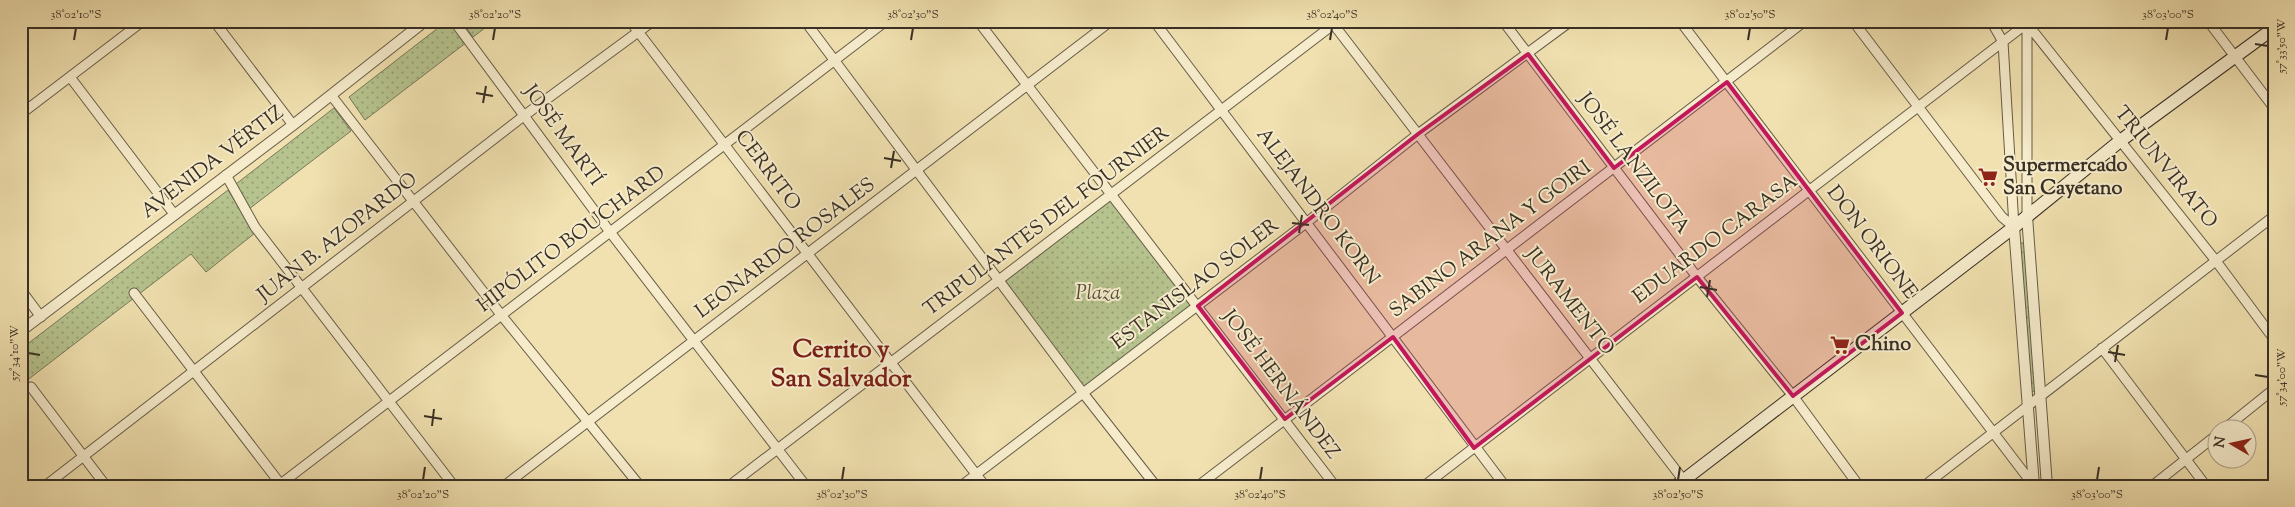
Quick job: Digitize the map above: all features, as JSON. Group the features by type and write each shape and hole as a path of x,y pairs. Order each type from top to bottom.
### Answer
{"main road":[{"path":"1683,484 1793,396 2120,142 2274,28"}],"street":[{"path":"21,114 143,21"},
{"path":"214,21 293,125"},
{"name":"AVENIDA VÉRTIZ","path":"21,331 293,125 425,21"},
{"name":"JOSÉ MARTÍ","path":"454,21 610,232 806,486"},
{"name":"CERRITO","path":"630,21 985,486"},
{"name":"JUAN B. AZOPARDO","path":"45,486 525,115 653,21"},
{"path":"805,21 1083,393 1156,486"},
{"name":"HIPÓLITO BOUCHARD","path":"280,485 886,21"},
{"path":"978,21 1111,196"},
{"name":"LEONARDO ROSALES","path":"504,486 1111,21"},
{"name":"ALEJANDRO KORN","path":"1154,21 1393,337 1474,448 1505,486"},
{"name":"JOSÉ LANZILOTA","path":"1503,21 1697,277 1793,396 1859,486"},
{"name":"ESTANISLAO SOLER","path":"961,486 1198,306 1418,134 1571,21"},
{"name":"DON ORIONE","path":"1680,21 2034,486"},
{"name":"SABINO ARANA Y GOIRI","path":"1198,486 1727,82 1804,21"},
{"path":"1853,21 2002,217 2014,226"},
{"path":"1991,21 2003,42 2014,226 2034,486"},
{"path":"2208,21 2274,108"},
{"name":"TRIPULANTES DEL FOURNIER","path":"729,486 776,447 891,363 1111,196 1335,22"},
{"name":"JURAMENTO","path":"1335,22 1418,134 1590,358 1683,484"},
{"path":"2027,22 2027,216 2048,486"},
{"name":"EDUARDO CARASA","path":"1424,486 2027,22"},
{"name":"TRIUNVIRATO","path":"2027,22 2216,261 2274,339"},
{"path":"70,77 174,214"},
{"path":"331,95 415,201 502,316 640,486"},
{"path":"226,175 255,227 454,486"},
{"name":"JOSÉ HERNÁNDEZ","path":"1111,196 1198,306 1335,486"},
{"path":"1924,486 2274,216"},
{"path":"21,290 41,317"},
{"path":"134,293 280,485"},
{"path":"2102,348 2206,486"},
{"path":"30,387 106,486"},
{"path":"2235,420 2274,389"},
{"path":"2152,486 2208,442"}],"highlighted area":[{"path":"1528,54 1614,168 1727,82 1902,313 1793,396 1697,277 1474,448 1393,337 1285,419 1198,306 1418,134"}],"green space":[{"path":"447,21 451,21 467,42 365,120 349,97"},
{"path":"461,21 494,21 473,37"},
{"path":"334,108 351,131 249,209 241,198 236,184"},
{"path":"228,190 255,233 206,272 191,254 21,385 21,349"},
{"name":"Plaza","path":"1111,196 1198,306 1083,393 1000,280"},
{"path":"2020,243 2026,243 2037,389 2031,393"}],"place":[{"name":"Supermercado San Cayetano","path":"1988,177"},
{"name":"Chino","path":"1840,345"}],"district":[{"name":"Cerrito y San Salvador","path":"841,366"}]}
